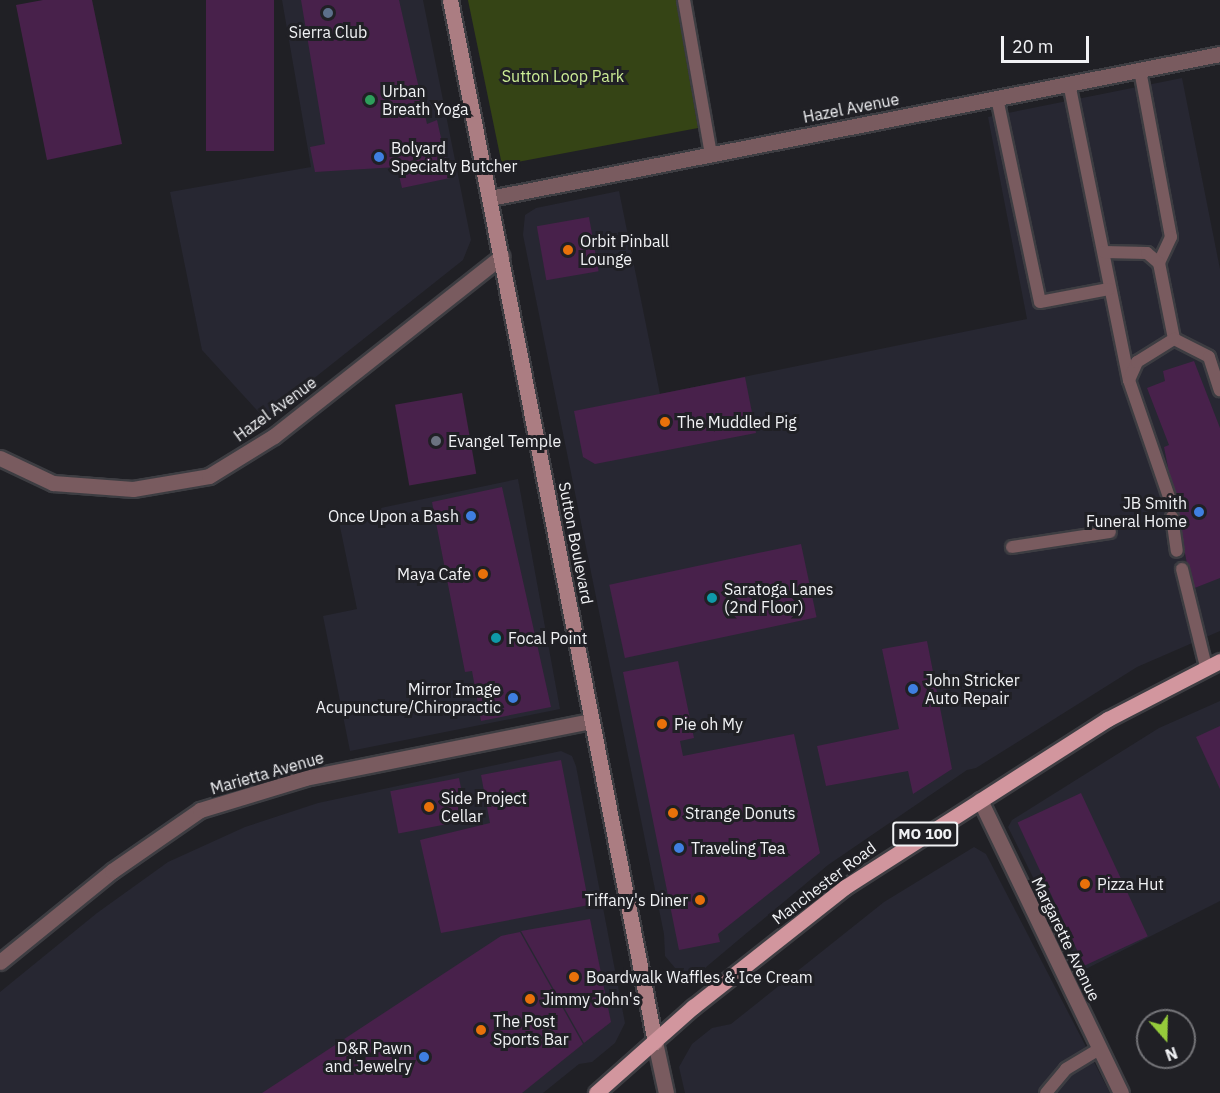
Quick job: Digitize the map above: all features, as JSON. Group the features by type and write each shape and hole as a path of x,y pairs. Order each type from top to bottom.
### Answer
{"main road":[{"name":"Manchester Road","path":"596,1093 845,887 1108,719 1213,664"}],"street":[{"name":"Sutton Boulevard","path":"450,0 666,1093"},
{"name":"Hazel Avenue","path":"490,198 1220,54"},
{"name":"Hazel Avenue","path":"0,458 53,483 133,489 209,476 274,436 502,256"},
{"name":"Marietta Avenue","path":"0,962 112,871 200,810 305,778 591,721"},
{"name":"Margarette Avenue","path":"980,800 1121,1093"}],"lane":[{"path":"684,0 711,154"},
{"path":"1140,70 1172,237 1159,263 1174,339"},
{"path":"1070,83 1104,252 1108,289 1129,380 1169,497"},
{"path":"997,98 1040,302 1108,289"},
{"path":"1104,252 1147,253 1159,263"},
{"path":"1129,380 1137,362 1174,339"},
{"path":"1174,339 1209,357 1220,390"},
{"path":"1172,517 1177,551"},
{"path":"1012,547 1110,532"},
{"path":"1182,569 1213,664"},
{"path":"1046,1093 1066,1069 1099,1049"}],"shaded area":[{"path":"282,0 423,0 471,240 463,260 264,418 202,350 170,192 311,167"},
{"path":"1182,78 1220,269 1220,631 1137,667 976,768 967,770 828,865 705,968 688,972 675,968 665,956 664,934 523,235 525,215 536,208 619,191 660,394 1027,319 988,117"},
{"path":"518,479 560,709 350,751 323,616 357,609 338,517"},
{"path":"1220,701 1220,901 1080,972 1008,827 1012,820 1159,728"},
{"path":"561,751 572,756 576,766 625,1023 615,1043 592,1062 579,1064 543,1093 0,1093 0,992 97,913 168,862 245,827 318,803"},
{"path":"974,847 986,854 1110,1093 685,1093 679,1067 692,1044 712,1028 731,1024 884,902"}],"green space":[{"name":"Sutton Loop Park","path":"468,0 676,0 698,128 502,165"}],"building":[{"path":"43,0 92,0 122,144 47,160 16,5"},
{"path":"206,0 274,0 274,151 206,151"},
{"path":"301,0 399,0 427,124 437,120 450,178 402,188 397,167 315,172 310,147 325,144"},
{"name":"Orbit Pinball Lounge","path":"589,217 599,271 546,280 537,226"},
{"name":"JB Smith Funeral Home","path":"1194,361 1220,428 1220,578 1192,589 1164,447 1169,445 1147,388 1165,381 1163,371"},
{"name":"The Muddled Pig","path":"745,377 756,433 595,464 583,457 574,411"},
{"name":"Evangel Temple","path":"462,393 476,474 409,486 395,405"},
{"path":"502,487 551,707 481,721 472,671 465,672 432,502"},
{"name":"Saratoga Lanes (2nd Floor)","path":"801,544 817,617 625,658 609,585"},
{"name":"John Stricker Auto Repair","path":"927,641 952,769 913,794 908,771 826,786 817,746 899,729 882,649"},
{"path":"678,661 694,738 680,741 683,756 794,734 820,853 718,934 720,942 679,950 623,672"},
{"path":"1220,726 1220,789 1196,737"},
{"path":"561,760 589,905 441,933 420,840 490,823 481,775"},
{"name":"Side Project Cellar","path":"459,778 467,820 398,834 390,791"},
{"name":"Pizza Hut","path":"1081,793 1148,936 1084,966 1018,823"},
{"name":"Boardwalk Waffles & Ice Cream","path":"590,919 611,1022 584,1043 521,931"},
{"path":"520,932 583,1044 522,1093 262,1093 501,936"}],"place":[{"name":"Sierra Club","path":"328,13"},
{"name":"Urban Breath Yoga","path":"370,100"},
{"name":"Bolyard Specialty Butcher","path":"379,157"},
{"name":"Orbit Pinball Lounge","path":"568,250"},
{"name":"The Muddled Pig","path":"665,422"},
{"name":"Evangel Temple","path":"436,441"},
{"name":"JB Smith Funeral Home","path":"1199,512"},
{"name":"Once Upon a Bash","path":"471,516"},
{"name":"Maya Cafe","path":"483,574"},
{"name":"Saratoga Lanes (2nd Floor)","path":"712,598"},
{"name":"Focal Point","path":"496,638"},
{"name":"John Stricker Auto Repair","path":"913,689"},
{"name":"Mirror Image Acupuncture/Chiropractic","path":"513,698"},
{"name":"Pie oh My","path":"662,724"},
{"name":"Side Project Cellar","path":"429,807"},
{"name":"Strange Donuts","path":"673,813"},
{"name":"Traveling Tea","path":"679,848"},
{"name":"Pizza Hut","path":"1085,884"},
{"name":"Tiffany's Diner","path":"700,900"},
{"name":"Boardwalk Waffles & Ice Cream","path":"574,977"},
{"name":"Jimmy John's","path":"530,999"},
{"name":"The Post Sports Bar","path":"481,1030"},
{"name":"D&R Pawn and Jewelry","path":"424,1057"}]}
